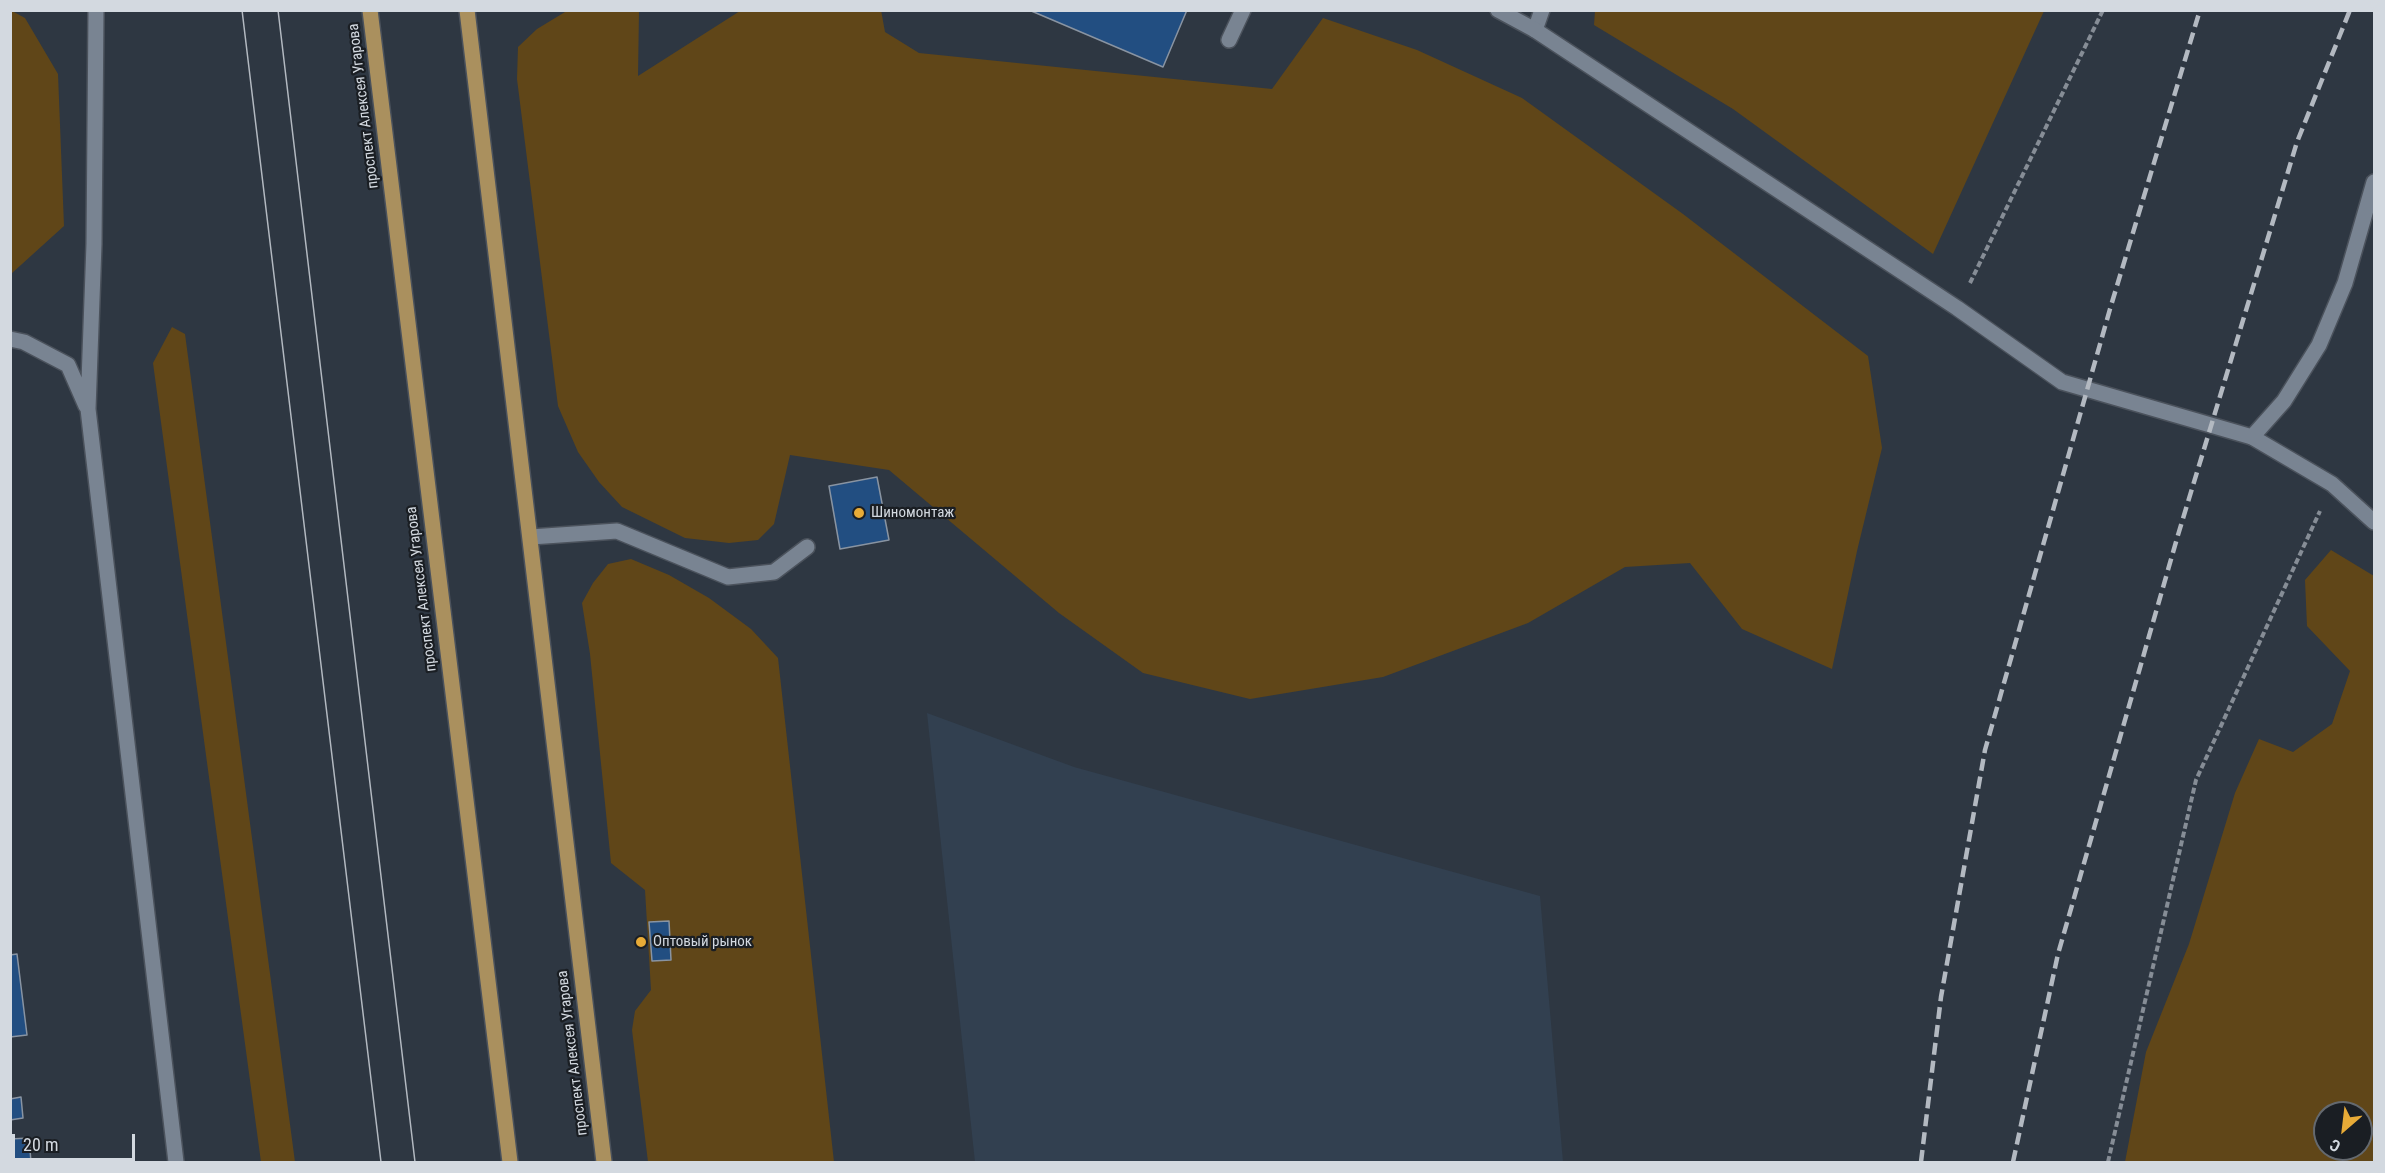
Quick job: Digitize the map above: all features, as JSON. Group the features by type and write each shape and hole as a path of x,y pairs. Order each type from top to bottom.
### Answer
{"main road":[{"name":"проспект Алексея Угарова","path":"370,10 510,1162"},
{"name":"проспект Алексея Угарова","path":"467,11 604,1162"}],"street":[{"path":"96,10 94,244 88,409 176,1162"},
{"path":"467,11 472,10"},
{"path":"1229,40 1243,10"},
{"path":"1498,10 1535,30 1957,308 2062,382 2252,437 2332,484 2374,522"},
{"path":"1535,30 1542,10"},
{"path":"2252,437 2284,401 2319,345 2345,283 2374,182"},
{"path":"10,339 24,342 68,365 88,409"},
{"path":"531,537 617,531 728,577 774,572 807,547"}],"path":[{"path":"1957,308 2103,10"},
{"path":"2108,1162 2196,780 2332,484"}],"shaded area":[{"path":"578,10 639,11 638,76 740,11 881,10 885,32 919,53 1272,89 1323,18 1417,50 1522,98 1683,214 1868,356 1882,448 1832,669 1742,629 1690,563 1625,567 1528,623 1383,677 1250,699 1143,673 1059,613 889,470 790,455 774,524 758,540 729,543 685,538 622,507 599,482 578,452 558,406 517,79 518,47 537,29 565,12"},
{"path":"2044,10 1933,254 1733,109 1594,25 1595,11"},
{"path":"12,11 25,18 58,74 64,226 11,274"},
{"path":"172,327 185,334 295,1162 261,1162 153,363"},
{"path":"2331,550 2374,576 2374,1162 2125,1162 2146,1052 2189,944 2235,793 2259,739 2293,752 2332,724 2350,671 2307,626 2305,580"},
{"path":"631,559 669,575 709,598 751,629 778,658 834,1162 648,1162 632,1030 635,1011 651,990 645,890 611,863 590,654 582,603 593,583 608,564"},
{"path":"927,713 1074,767 1540,896 1563,1162 975,1162"}],"building":[{"path":"1029,10 1187,10 1163,67"},
{"name":"Шиномонтаж","path":"877,477 889,540 840,549 829,486"},
{"path":"669,921 671,960 652,961 649,922"},
{"path":"17,954 27,1035 10,1037 10,955"},
{"path":"21,1097 23,1118 10,1120 10,1099"},
{"path":"29,1138 31,1162 10,1162 10,1139"}],"tram line":[{"path":"242,10 381,1162"},
{"path":"278,10 415,1162"}],"railway":[{"path":"1921,1162 1941,997 1985,750 2110,309 2200,10"},
{"path":"2013,1162 2058,954 2178,535 2297,142 2350,10"}],"place":[{"name":"Шиномонтаж","path":"859,513"},
{"name":"Оптовый рынок","path":"641,942"}]}
